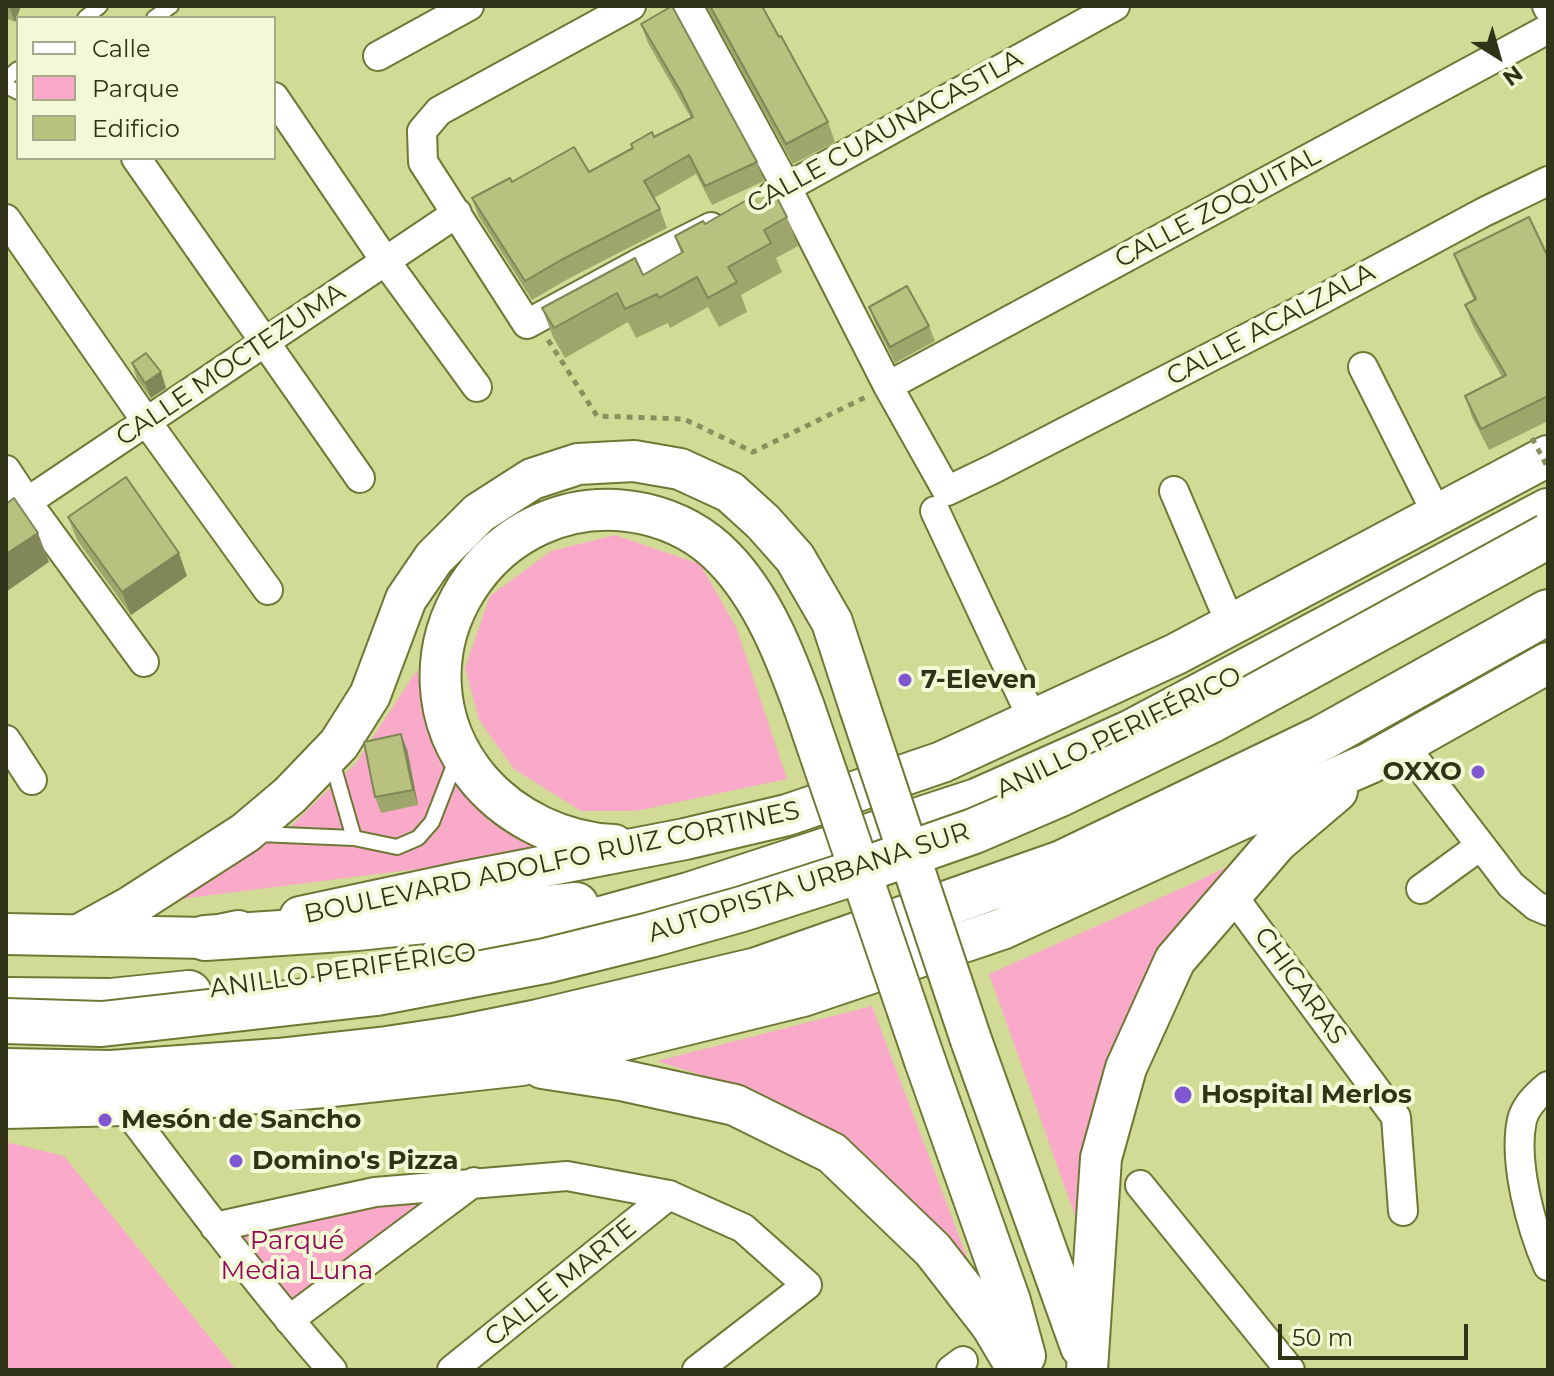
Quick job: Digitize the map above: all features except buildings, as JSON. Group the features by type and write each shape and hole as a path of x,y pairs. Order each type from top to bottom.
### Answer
{"highway":[{"name":"ANILLO PERIFÉRICO","path":"6,1000 111,1001 370,972 474,954 689,895 977,801 1132,732 1548,511"},
{"name":"AUTOPISTA URBANA SUR","path":"6,1021 102,1024 377,993 545,961 742,909 974,831 1060,794 1212,720 1548,536"},
{"name":"AUTOPISTA URBANA SUR","path":"6,1052 202,1043 422,1016 640,970 751,939 926,879 1065,824 1266,724 1548,568"},
{"path":"323,1087 631,1016 1062,863 1322,738 1548,612"},
{"path":"205,938 357,928 689,895"},
{"path":"6,1071 111,1073 278,1061 387,1049 524,1025 757,970"}],"main road":[{"name":"BOULEVARD ADOLFO RUIZ CORTINES","path":"6,934 205,938 787,815 942,762 1176,654 1438,516 1540,447"},
{"path":"76,936 130,907 245,833 290,795 339,744 370,695 406,599 434,558 479,513 532,479 578,464 634,461 680,469 730,492 763,522 795,558 832,622 971,1040 1087,1366"},
{"path":"685,839 646,845 607,845 556,832 510,809 490,793 460,751 443,702 443,650 449,625 472,579 508,542 530,528 579,512 618,510 656,517 680,526 722,556 759,606 792,672 1010,1301 1029,1370"},
{"path":"6,1108 123,1105 522,1065 803,996 1002,929 1387,753 1548,663"},
{"path":"1087,1366 1101,1158 1126,1068 1175,960 1277,842 1387,753"},
{"path":"522,1065 621,1080 735,1105 832,1153 933,1250 992,1326 1018,1370"}],"street":[{"path":"378,56 469,6"},
{"path":"531,322 423,162 422,131 439,111 631,6"},
{"path":"688,6 787,188 888,386"},
{"name":"CALLE CUAUNACASTLA","path":"531,322 787,188 1115,6"},
{"name":"CALLE ZOQUITAL","path":"888,386 1548,29"},
{"path":"276,100 386,262 477,387"},
{"path":"137,160 360,478"},
{"name":"CALLE ACALZALA","path":"888,386 947,491 1548,181"},
{"name":"CALLE MOCTEZUMA","path":"16,509 457,213"},
{"path":"6,219 268,590"},
{"path":"1363,367 1438,516"},
{"path":"6,470 16,509 144,662"},
{"path":"1174,491 1231,625"},
{"path":"935,511 1033,720"},
{"path":"6,740 32,780"},
{"path":"1387,753 1480,846 1511,885 1536,906 1548,911"},
{"path":"1421,889 1480,846"},
{"name":"CHICARAS","path":"1232,895 1396,1117 1403,1211"},
{"path":"1548,1086 1537,1094 1522,1117 1520,1144 1532,1226 1548,1266"},
{"path":"123,1105 215,1227 332,1370"},
{"path":"215,1227 375,1192 474,1182 567,1176 669,1195 743,1228 807,1285 697,1370"},
{"path":"289,1320 474,1182"},
{"path":"1140,1185 1290,1370"},
{"name":"CALLE MARTE","path":"452,1370 669,1195"}],"lane":[{"path":"245,833 354,838 397,847 418,838 432,822 460,751"},
{"path":"329,753 354,838"}],"path":[{"path":"531,322 597,416 684,419 753,452 888,386"},
{"path":"1540,447 1548,468"}],"green space":[{"path":"615,535 700,564 736,627 787,779 636,811 581,811 514,769 479,720 465,668 490,596 551,551"},
{"path":"417,670 432,731 456,781 488,820 543,853 181,899 290,827 356,763"},
{"path":"1243,859 1186,919 1085,1244 989,974"},
{"path":"872,1006 984,1302 745,1089 657,1061"},
{"path":"6,1142 64,1156 236,1370 6,1370"},
{"name":"Parqué Media Luna","path":"474,1182 289,1320 215,1227"}],"place":[{"name":"7-Eleven","path":"905,680"},
{"name":"OXXO","path":"1478,772"},
{"name":"Hospital Merlos","path":"1183,1095"},
{"name":"Mesón de Sancho","path":"105,1120"},
{"name":"Domino's Pizza","path":"236,1161"}]}
